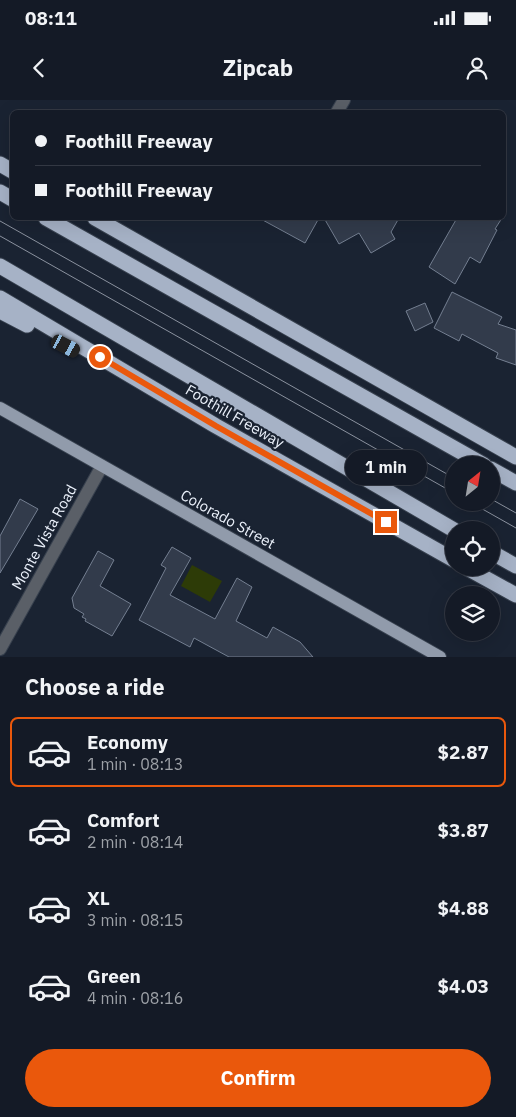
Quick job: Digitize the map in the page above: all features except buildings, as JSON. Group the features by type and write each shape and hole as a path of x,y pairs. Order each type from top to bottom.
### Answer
{"highway":[{"path":"50,220 468,456"},
{"path":"99,220 516,457"},
{"path":"0,266 445,525"},
{"name":"Foothill Freeway","path":"0,298 216,426 445,555"},
{"path":"0,310 216,426"},
{"path":"500,474 516,483"},
{"path":"500,557 516,566"},
{"path":"482,576 516,595"}],"main road":[{"name":"Colorado Street","path":"0,408 440,657"}],"street":[{"name":"Monte Vista Road","path":"0,649 102,466"},
{"path":"0,653 9,657"}],"green space":[{"path":"192,565 222,581 210,602 181,586"}],"tram line":[{"path":"0,221 445,473"},
{"path":"0,236 445,488"},
{"path":"500,504 516,513"},
{"path":"486,511 516,528"}],"route":[{"path":"100,357 216,426 386,522"}]}
